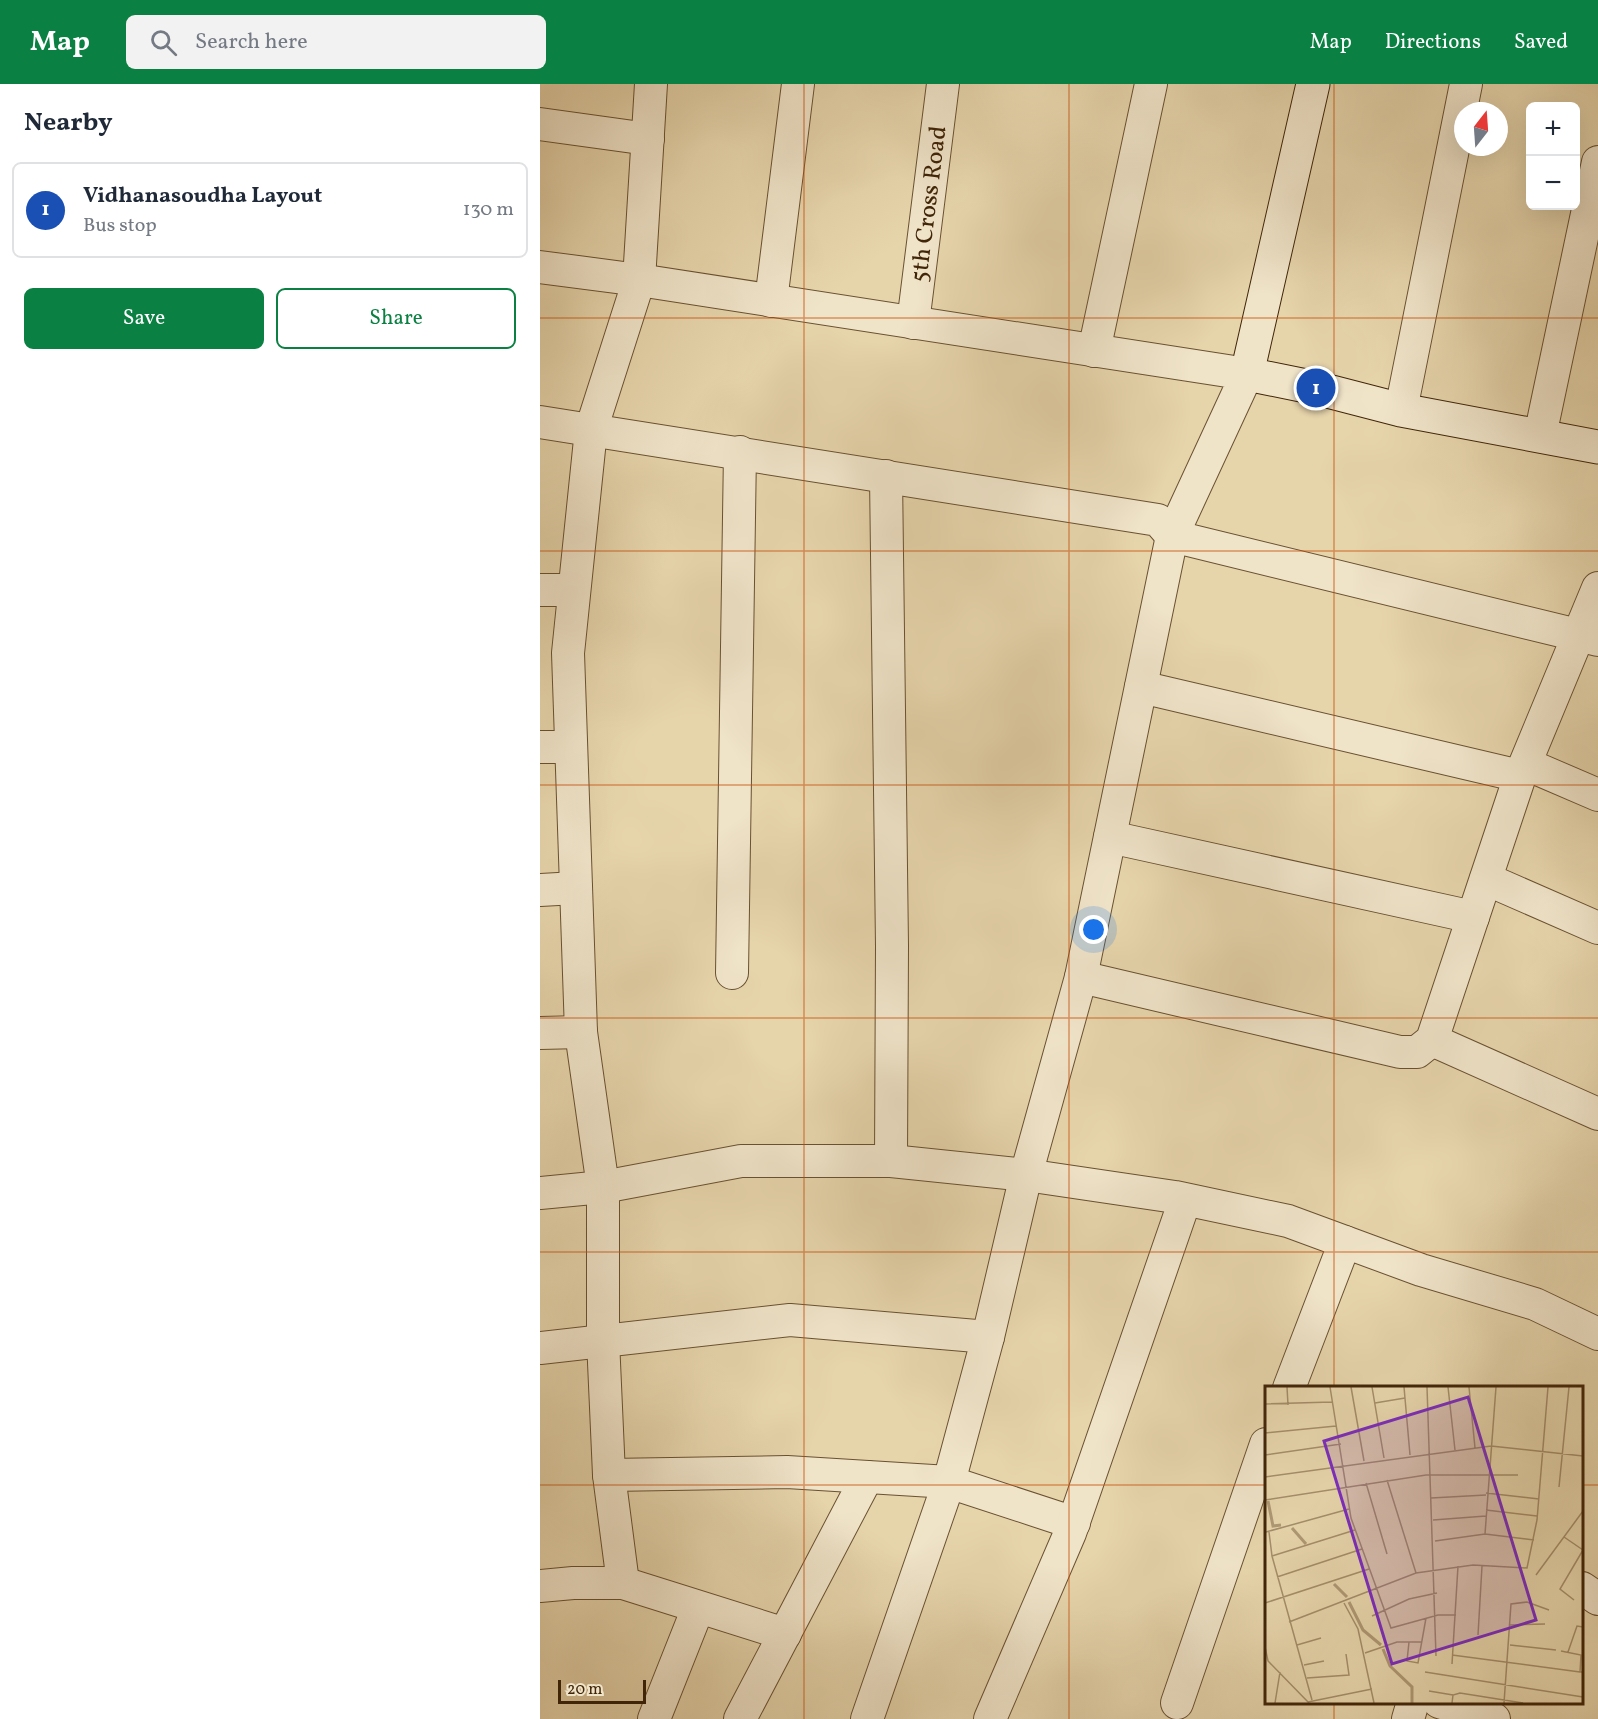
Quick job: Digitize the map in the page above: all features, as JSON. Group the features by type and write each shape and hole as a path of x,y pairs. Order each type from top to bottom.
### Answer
{"street":[{"path":"623,1583 609,1475 603,1340 603,1187 581,1032 568,653 591,430 639,280 651,84"},
{"path":"771,301 798,84"},
{"name":"5th Cross Road","path":"913,323 943,84"},
{"path":"1094,351 1151,84"},
{"path":"867,1719 949,1482 988,1337 1026,1175 1081,977 1172,536 1247,374 1313,84"},
{"path":"1401,410 1466,84"},
{"path":"540,124 648,139"},
{"path":"1540,436 1598,162"},
{"path":"540,267 639,280 1247,374 1316,388 1401,410 1598,447"},
{"path":"540,422 1158,520 1172,536 1588,638"},
{"path":"732,973 740,452"},
{"path":"886,476 892,946 891,1161"},
{"path":"1081,977 1400,1052 1417,1052 1432,1040 1523,770 1588,638 1598,588"},
{"path":"540,590 574,590"},
{"path":"1141,687 1523,770 1598,795"},
{"path":"540,747 571,747"},
{"path":"1110,837 1473,917"},
{"path":"1486,879 1598,928"},
{"path":"540,890 576,888"},
{"path":"540,1033 581,1032"},
{"path":"1432,1040 1598,1114"},
{"path":"540,1193 603,1187 741,1161 891,1161 1026,1175 1185,1200 1288,1221 1421,1270 1535,1305 1598,1334"},
{"path":"990,1719 1074,1523 1185,1200"},
{"path":"1290,1386 1346,1242"},
{"path":"540,1348 790,1320 988,1337"},
{"path":"1177,1703 1265,1447"},
{"path":"609,1475 787,1472 949,1482 1074,1523"},
{"path":"740,1719 867,1477"},
{"path":"540,1586 573,1583 623,1583 785,1634"},
{"path":"1583,1589 1598,1599"},
{"path":"654,1719 698,1608"},
{"path":"1408,1719 1412,1704"},
{"path":"1445,1704 1494,1719"}],"place":[{"name":"Vidhanasoudha Layout","path":"1316,388"}]}
